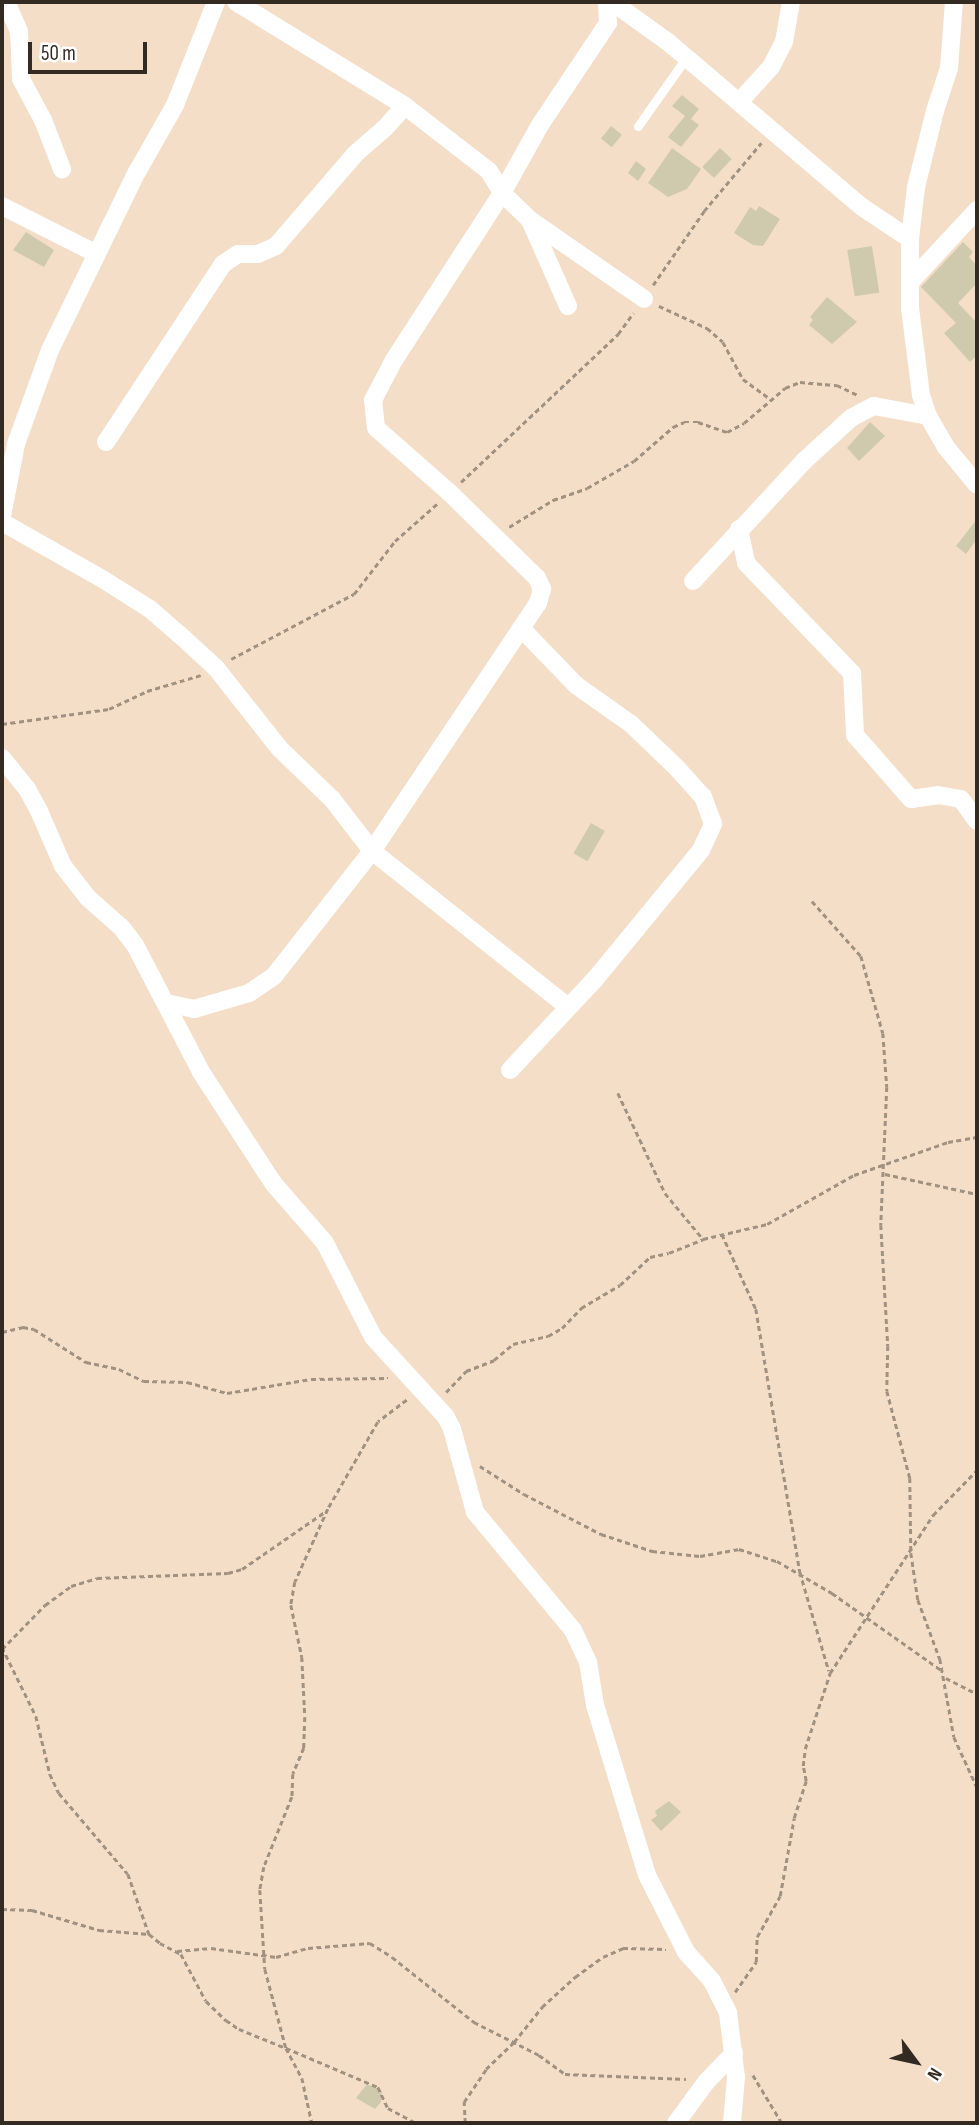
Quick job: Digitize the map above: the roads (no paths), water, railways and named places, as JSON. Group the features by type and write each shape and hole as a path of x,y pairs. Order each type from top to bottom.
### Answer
{"street":[{"path":"6,2 19,31 21,79 43,120 62,169"},
{"path":"2,516 16,444 50,350 175,105 216,2"},
{"path":"236,2 405,106 489,171 502,193 530,220 644,299"},
{"path":"609,2 686,58 862,207 910,239"},
{"path":"166,1003 194,1009 249,993 274,976 372,851 538,603 542,589 537,578 450,492 376,428 373,400 394,360 502,193 540,125 608,23 609,2"},
{"path":"739,102 771,67 784,42 791,2"},
{"path":"954,2 949,68 934,111 928,146 916,187 910,239 911,321 921,395 928,416 945,446 977,485"},
{"path":"106,442 223,264 239,254 258,254 276,247 355,153 405,106"},
{"path":"2,206 97,254"},
{"path":"912,280 977,210"},
{"path":"530,220 568,306"},
{"path":"693,581 739,529 851,418 874,406 928,416"},
{"path":"2,522 93,573 150,609 216,668 280,749 332,799 372,851 567,1006"},
{"path":"739,529 746,563 852,673 855,735 911,799 938,795 961,799 977,821"},
{"path":"510,1070 596,978 701,850 713,824 703,797 677,768 631,724 576,685 521,628"},
{"path":"2,758 27,789 63,866 88,898 128,935 218,1099 290,1206 325,1243 373,1337 435,1405 452,1429 470,1503 475,1511 573,1630 588,1662 595,1706 622,1792 630,1829 647,1875 686,1952 712,1981 724,2004 734,2051 736,2077 732,2123"},
{"path":"676,2123 707,2081 734,2051"}],"lane":[{"path":"638,126 686,58"}]}
